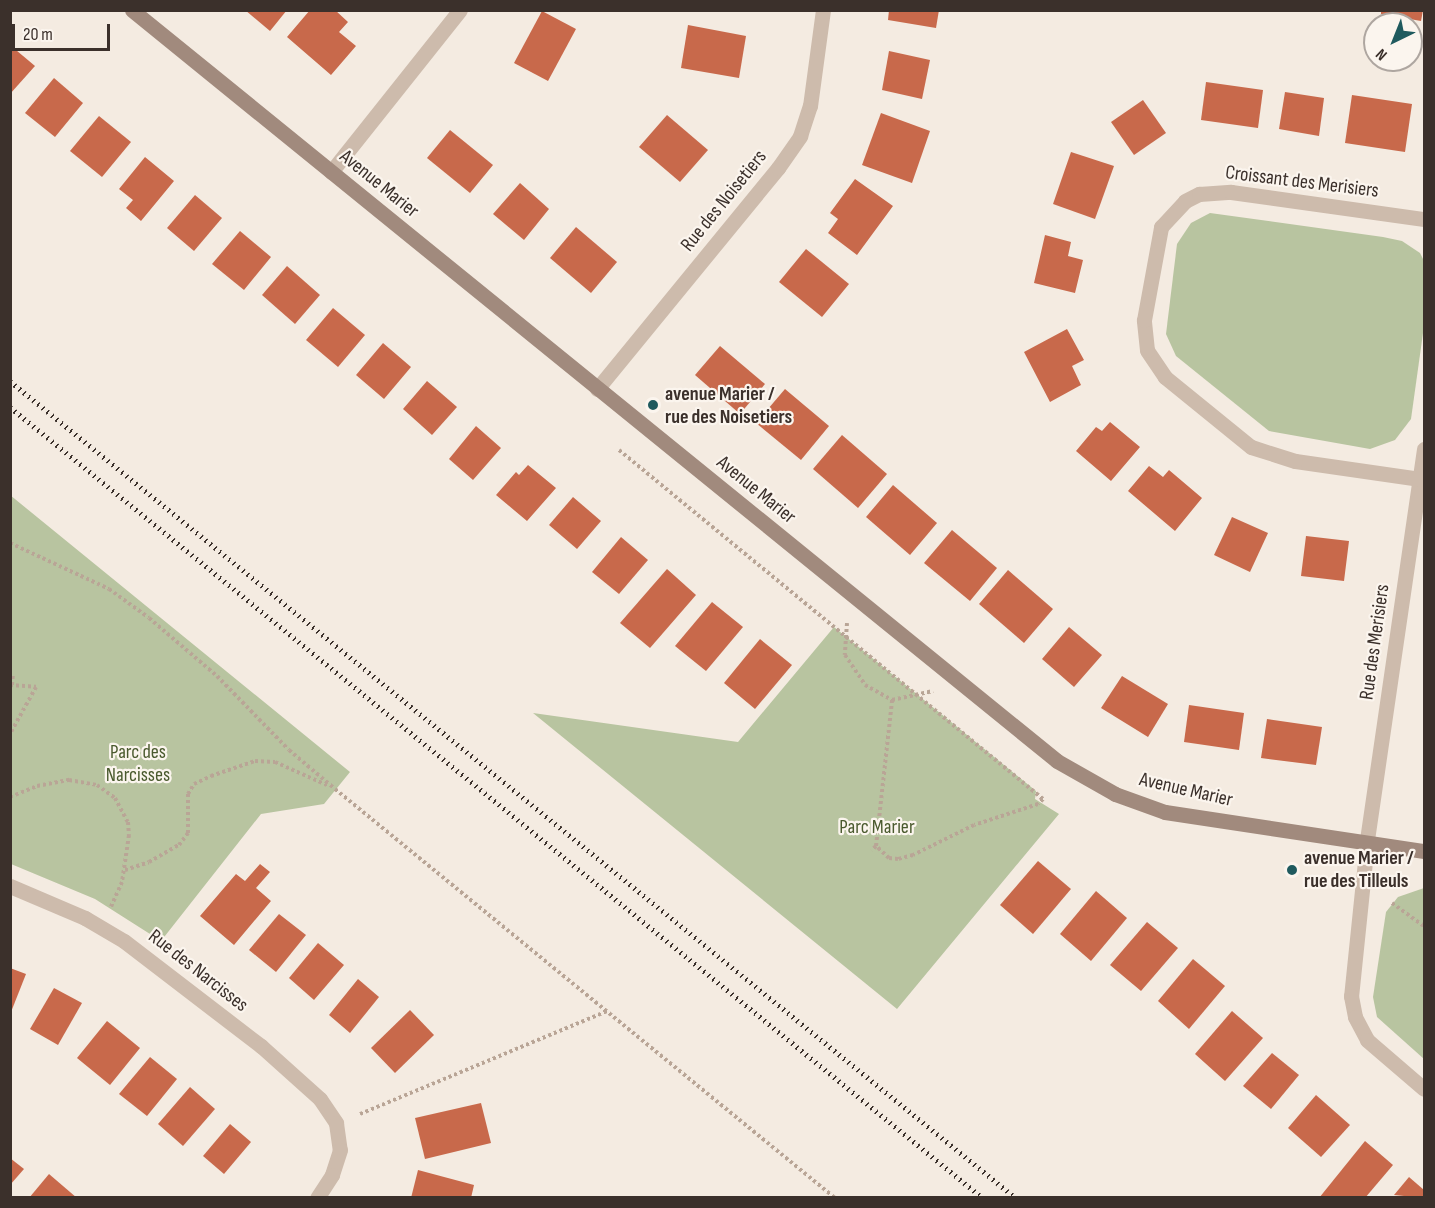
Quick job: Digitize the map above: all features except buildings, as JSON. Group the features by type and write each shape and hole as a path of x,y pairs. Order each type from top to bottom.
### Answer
{"street":[{"name":"Avenue Marier","path":"132,10 1037,747 1080,776 1166,812 1425,851"},
{"path":"331,172 460,10"},
{"name":"Rue des Noisetiers","path":"597,389 778,168 800,136 810,106 823,10"},
{"name":"Croissant des Merisiers","path":"1420,479 1295,461 1251,447 1165,377 1147,350 1144,320 1161,227 1185,201 1199,194 1231,192 1425,219"},
{"name":"Rue des Merisiers","path":"1425,448 1367,842 1352,1006 1367,1040 1425,1089"},
{"name":"Rue des Narcisses","path":"10,886 93,922 151,960 298,1077 336,1123 340,1150 332,1175 317,1197"}],"path":[{"path":"619,450 917,694 948,724 1043,799 1038,804 974,825 913,855 889,858 874,848 892,700"},
{"path":"10,543 109,589 134,606 217,676 289,750 335,789 835,1197"},
{"path":"846,637 845,655 852,671 872,690 892,700 917,694"},
{"path":"10,734 36,687 11,685 13,674"},
{"path":"125,870 149,862 179,844 188,833 188,794 194,784 211,776 255,761 275,762 335,789"},
{"path":"10,797 37,786 69,780 106,790 122,807 128,822 125,870 111,907"},
{"path":"106,790 111,786"},
{"path":"1392,903 1425,926"},
{"path":"360,1114 607,1011"}],"green space":[{"path":"1210,213 1383,237 1402,241 1420,253 1424,261 1424,326 1411,419 1395,440 1370,449 1269,431 1176,356 1166,334 1177,244 1191,223"},
{"name":"Parc des Narcisses","path":"10,495 350,772 324,804 261,814 161,941 95,899 11,864"},
{"name":"Parc Marier","path":"834,627 1036,791 1035,799 1059,814 897,1009 533,713 738,742"},
{"path":"1424,888 1424,1059 1377,1017 1373,997 1386,912 1398,897"}],"railway":[{"path":"10,381 1016,1198"},
{"path":"10,407 983,1198"}],"place":[{"name":"avenue Marier / rue des Noisetiers","path":"653,405"},
{"name":"avenue Marier / rue des Tilleuls","path":"1292,870"}]}
